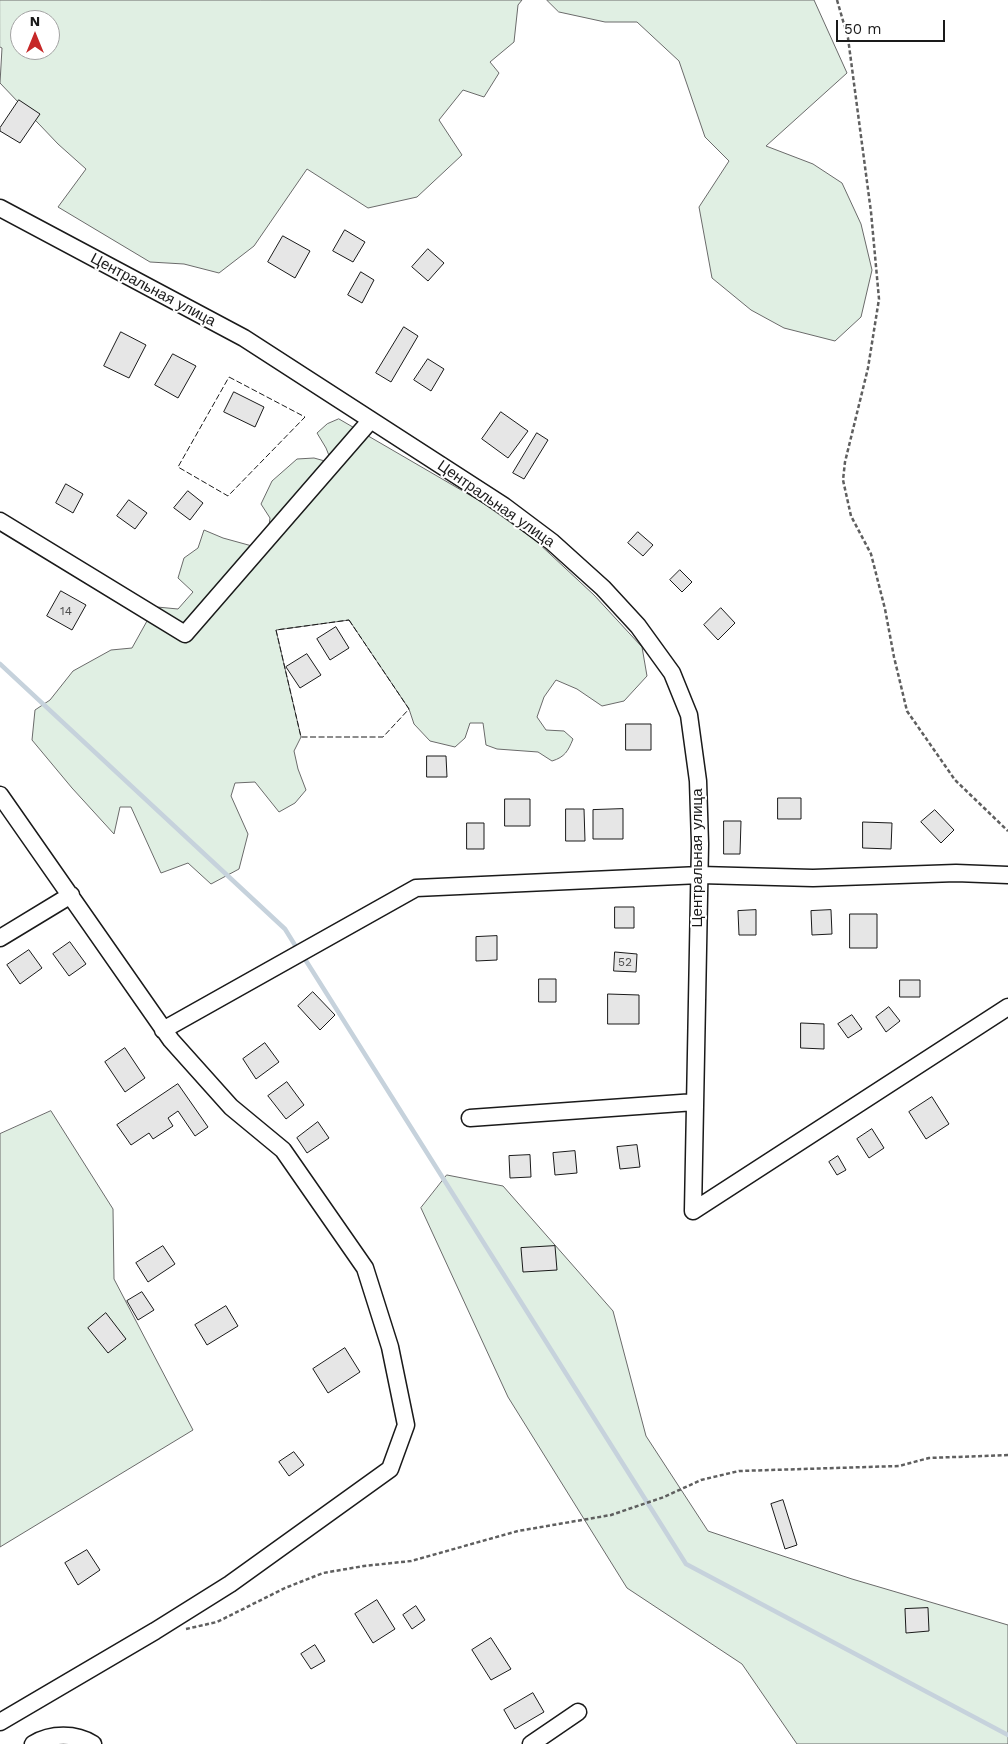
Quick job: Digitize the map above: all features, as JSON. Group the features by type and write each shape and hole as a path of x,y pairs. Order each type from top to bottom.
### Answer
{"street":[{"name":"Центральная улица","path":"0,208 244,338 504,506 552,542 603,588 644,634 672,673 689,715 698,781 700,875 693,1211 1008,1007"},
{"path":"0,521 185,634 370,421"},
{"path":"0,796 163,1030 232,1107 283,1150 365,1268 390,1347 406,1426 390,1468 230,1584 155,1631 0,1722"},
{"path":"163,1030 416,888 700,875 814,878 956,873 1008,875"},
{"path":"0,938 71,896"},
{"path":"470,1118 696,1102"},
{"path":"531,1744 578,1712"},
{"path":"33,1744 58,1735 85,1738 93,1744"}],"path":[{"path":"837,0 848,38 871,212 879,299 868,368 844,462 843,480 851,516 871,554 907,711 956,780 1008,831"},
{"path":"182,1630 217,1622 285,1588 323,1573 411,1561 518,1531 611,1514 664,1497 701,1480 738,1471 899,1466 929,1458 1008,1454"}],"green space":[{"path":"0,0 522,0 518,5 514,42 490,62 499,73 484,97 463,90 439,120 462,155 417,197 368,208 307,169 254,246 219,273 184,264 150,262 58,207 86,169 58,144 0,83 2,48 0,47"},
{"path":"547,0 814,0 847,73 766,146 813,164 842,183 861,224 872,270 861,317 835,341 784,328 751,310 712,278 699,207 729,161 705,137 679,61 637,22 605,22 559,12"},
{"path":"339,419 480,501 535,540 594,595 642,647 647,676 624,701 602,706 577,689 556,680 544,697 537,717 546,730 564,731 573,739 566,753 552,761 538,752 497,749 486,745 483,723 470,723 465,738 455,747 430,741 414,724 409,709 349,620 276,630 301,737 294,751 306,790 295,803 279,812 255,782 235,783 231,796 248,834 239,869 211,884 188,863 161,873 131,807 120,807 114,834 32,740 35,710 50,700 73,671 111,650 132,648 157,607 178,609 193,592 178,578 184,558 198,548 204,530 223,538 252,546 267,541 270,518 261,504 272,481 297,459 314,458 332,463 317,433 327,424"},
{"path":"51,1111 113,1209 114,1279 193,1430 0,1547 0,1134"},
{"path":"447,1175 503,1186 613,1311 646,1436 708,1531 852,1579 1008,1625 1008,1744 797,1744 742,1664 627,1588 508,1397 421,1208"}],"building":[{"path":"19,100 40,114 20,143 0,131 0,128"},
{"path":"345,230 365,242 353,262 333,251"},
{"path":"283,236 310,251 295,278 268,262"},
{"path":"428,249 444,263 428,281 412,267"},
{"path":"361,272 374,280 362,303 348,295"},
{"path":"404,327 418,336 391,382 376,373"},
{"path":"121,332 146,345 129,378 104,366"},
{"path":"173,354 196,366 178,398 155,385"},
{"path":"428,359 444,369 431,391 414,380"},
{"path":"234,392 264,407 255,427 224,412"},
{"path":"501,412 528,431 508,458 482,439"},
{"path":"537,433 548,440 524,479 513,473"},
{"path":"66,484 83,494 73,513 56,503"},
{"path":"188,491 203,503 190,520 174,508"},
{"path":"129,500 147,513 135,529 117,516"},
{"path":"638,532 653,545 643,556 628,543"},
{"path":"680,570 692,582 682,592 670,580"},
{"path":"61,591 86,605 72,630 47,616"},
{"path":"721,608 735,623 718,640 704,625"},
{"path":"336,627 349,648 330,660 317,639"},
{"path":"307,654 321,675 300,688 286,667"},
{"path":"626,724 651,724 651,750 626,750"},
{"path":"427,756 446,756 447,777 427,777"},
{"path":"778,798 801,798 801,819 778,819"},
{"path":"505,799 530,799 530,826 505,826"},
{"path":"566,809 584,809 585,841 566,841"},
{"path":"623,809 623,839 593,839 593,810"},
{"path":"935,810 954,830 941,843 921,822"},
{"path":"724,821 741,821 740,854 724,854"},
{"path":"863,822 892,823 891,849 863,848"},
{"path":"467,823 484,823 484,849 467,849"},
{"path":"615,907 634,907 634,928 615,928"},
{"path":"756,910 756,935 739,935 738,911"},
{"path":"831,910 832,934 812,935 811,911"},
{"path":"850,914 877,914 877,948 850,948"},
{"path":"497,936 497,960 476,961 476,937"},
{"path":"70,942 86,964 69,976 53,954"},
{"path":"29,950 42,968 20,984 7,965"},
{"path":"615,952 637,954 636,972 614,971"},
{"path":"539,979 556,979 556,1002 539,1002"},
{"path":"900,980 920,980 920,997 900,997"},
{"path":"313,992 335,1015 320,1030 298,1006"},
{"path":"608,994 639,995 639,1024 608,1024"},
{"path":"889,1007 900,1021 886,1032 876,1017"},
{"path":"852,1015 862,1029 848,1038 838,1024"},
{"path":"801,1023 824,1024 824,1049 801,1048"},
{"path":"265,1043 279,1062 256,1079 243,1059"},
{"path":"125,1048 145,1078 125,1092 105,1062"},
{"path":"287,1082 304,1105 286,1119 268,1096"},
{"path":"178,1084 208,1127 195,1136 178,1111 168,1118 173,1126 153,1139 149,1133 131,1145 117,1125"},
{"path":"932,1097 949,1124 926,1139 909,1112"},
{"path":"318,1122 329,1138 307,1153 297,1138"},
{"path":"872,1129 884,1148 869,1158 857,1139"},
{"path":"637,1145 640,1167 620,1169 617,1147"},
{"path":"575,1151 577,1173 555,1175 553,1153"},
{"path":"530,1155 531,1177 510,1178 509,1156"},
{"path":"838,1156 846,1170 837,1175 829,1162"},
{"path":"163,1246 175,1264 148,1282 136,1263"},
{"path":"555,1246 557,1270 523,1272 521,1248"},
{"path":"142,1292 154,1310 138,1320 127,1301"},
{"path":"226,1306 238,1326 207,1345 195,1325"},
{"path":"106,1313 126,1339 108,1353 88,1328"},
{"path":"345,1348 360,1372 328,1393 313,1369"},
{"path":"294,1452 304,1465 289,1476 279,1462"},
{"path":"783,1500 797,1545 785,1549 771,1504"},
{"path":"87,1550 100,1570 78,1585 65,1563"},
{"path":"377,1600 395,1629 373,1643 355,1614"},
{"path":"416,1606 425,1620 412,1629 403,1615"},
{"path":"928,1608 929,1631 906,1633 905,1609"},
{"path":"491,1638 511,1669 491,1680 472,1650"},
{"path":"315,1645 325,1661 311,1669 301,1654"},
{"path":"533,1693 544,1712 515,1729 504,1710"}],"waterway":[{"path":"0,664 285,929 298,950"},
{"path":"303,956 686,1564 1008,1735"}],"fence":[{"path":"229,377 305,417 228,496 178,467 229,377"},
{"path":"349,620 409,709 383,737 301,737 276,630 349,620"}]}
